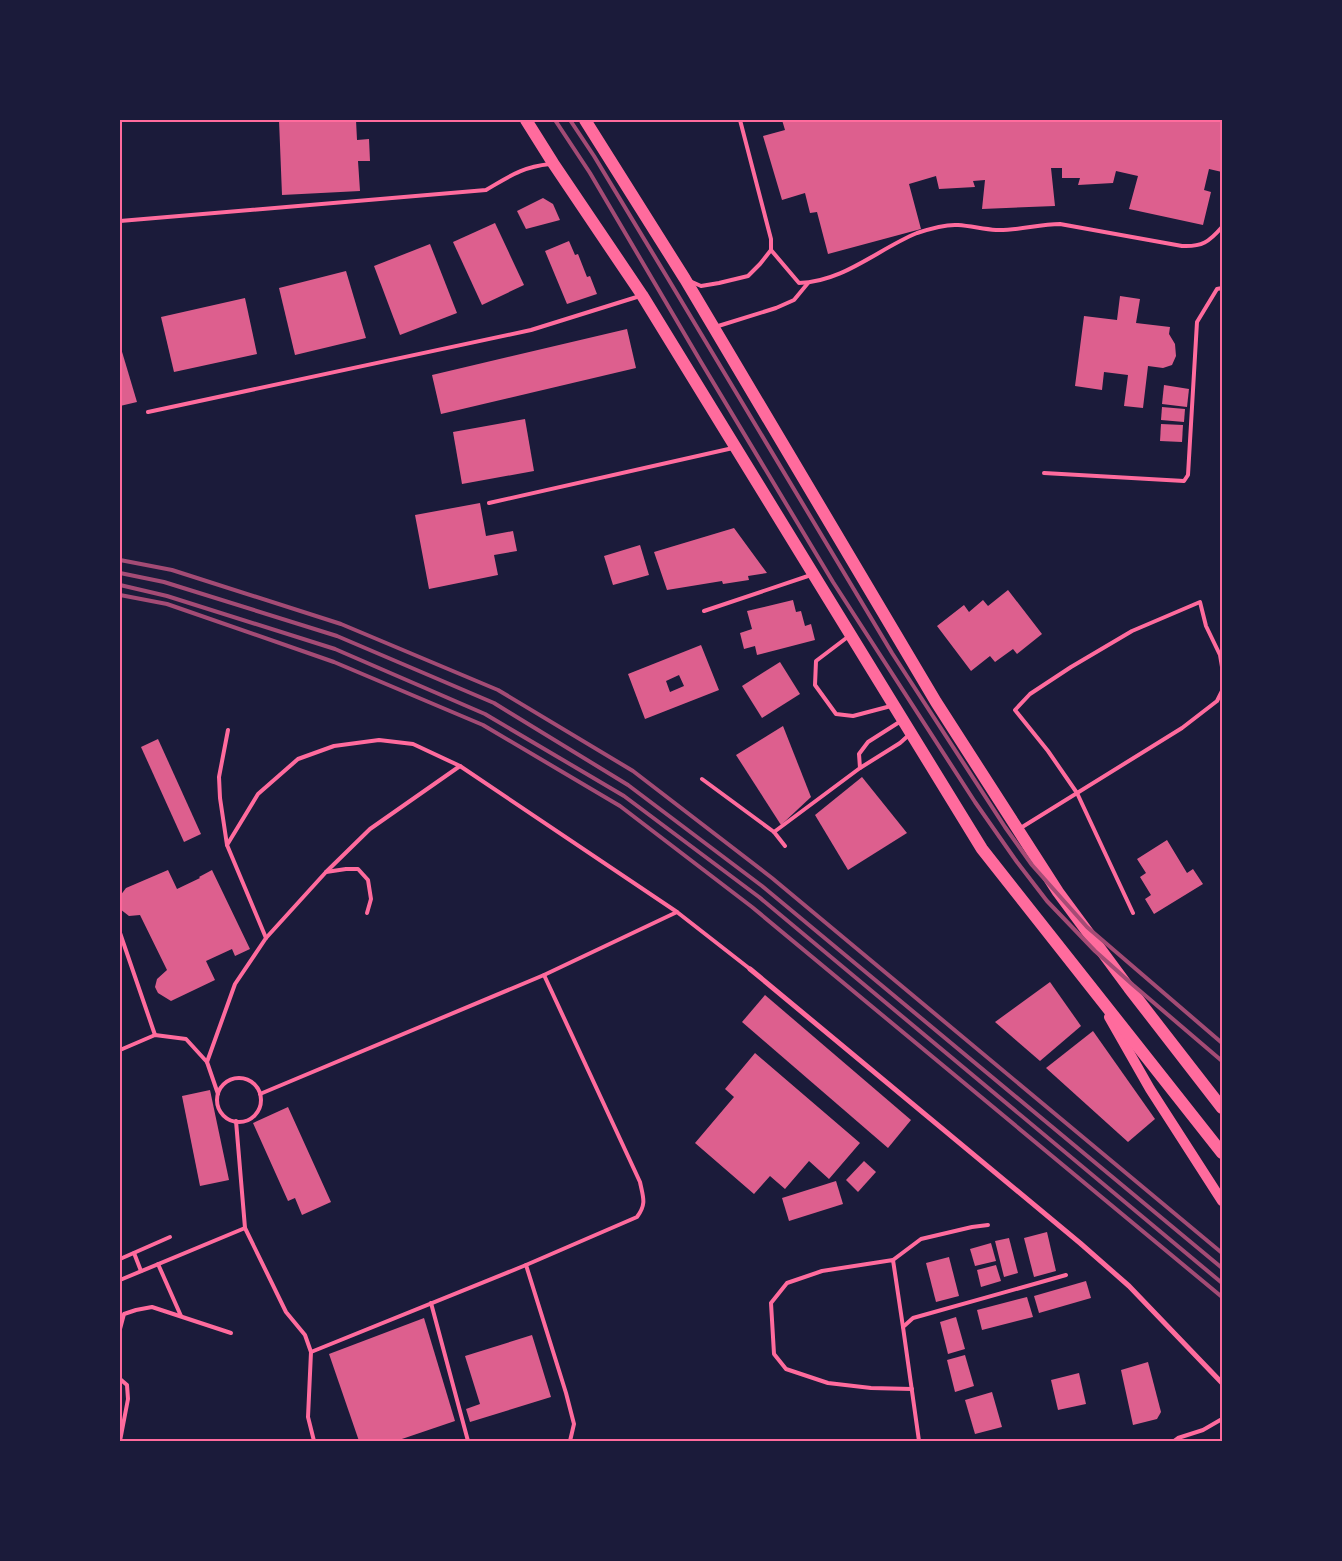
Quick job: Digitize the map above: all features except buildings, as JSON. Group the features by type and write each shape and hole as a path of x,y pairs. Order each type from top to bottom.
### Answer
{"main road":[{"path":"526,120 642,295 982,849 1222,1153"},
{"path":"586,120 685,278 936,702 1018,830 1058,892 1222,1108"},
{"path":"1099,999 1150,1089 1222,1201"}],"street":[{"path":"750,969 1080,1243 1129,1286 1222,1383"}],"lane":[{"path":"685,278 701,286 748,276 771,250 771,239 740,120"},
{"path":"120,221 486,190 520,170 553,163"},
{"path":"771,250 799,283 808,283 833,276 917,234 955,225 997,230 1060,224 1194,247 1214,237 1222,227"},
{"path":"714,328 776,308 794,300 808,283"},
{"path":"1044,473 1184,481 1188,475 1196,322 1217,289 1222,288"},
{"path":"148,412 531,330 642,295"},
{"path":"489,504 735,447"},
{"path":"704,611 813,575"},
{"path":"1132,913 1077,793 1048,751 1015,710 1030,694 1071,666 1132,631 1200,602 1206,626 1220,655 1222,667"},
{"path":"851,635 816,661 815,685 836,714 853,716 894,705"},
{"path":"1018,830 1182,728 1218,701 1222,691"},
{"path":"860,768 859,754 868,742 902,720"},
{"path":"228,730 219,777 226,845 266,938"},
{"path":"774,832 860,768 911,733"},
{"path":"226,845 258,794 298,759 334,746 379,740 413,744 460,766 677,912 750,969"},
{"path":"207,1062 235,984 266,938 326,872 370,829 460,766"},
{"path":"702,779 774,832 784,846"},
{"path":"326,872 358,869 368,880 371,899 367,913"},
{"path":"260,1094 544,976 677,912"},
{"path":"120,933 155,1035"},
{"path":"311,1352 526,1265 637,1217 643,1209 644,1201 640,1182 544,976"},
{"path":"120,1050 155,1035 186,1039 207,1062 218,1094"},
{"path":"232,1079 246,1079 252,1082 260,1094 261,1101 259,1108 250,1119 236,1121 229,1119 223,1114 217,1101 218,1094 226,1082 232,1079"},
{"path":"236,1121 245,1228 286,1312 305,1336 311,1352 308,1417 314,1441"},
{"path":"912,1388 871,1388 828,1382 786,1369 774,1354 771,1303 787,1283 822,1271 893,1260 920,1240 988,1225"},
{"path":"120,1280 245,1228"},
{"path":"120,1259 170,1237"},
{"path":"134,1253 141,1271"},
{"path":"893,1260 919,1441"},
{"path":"158,1264 180,1316"},
{"path":"526,1265 574,1424 570,1441"},
{"path":"903,1327 913,1318 1066,1275"},
{"path":"431,1303 468,1441"},
{"path":"120,1329 124,1314 152,1307 231,1333"},
{"path":"120,1379 128,1385 128,1398 120,1441"},
{"path":"1174,1441 1203,1430 1222,1419"}],"railway":[{"path":"555,120 590,173 833,582 975,802 1017,862 1047,901 1095,951 1222,1061"},
{"path":"570,120 594,156 892,653 1005,827 1032,865 1087,927 1222,1043"},
{"path":"120,560 172,570 341,624 498,690 633,771 772,878 1222,1253"},
{"path":"120,573 164,582 337,636 494,703 628,785 762,886 1222,1268"},
{"path":"120,585 167,596 335,649 485,714 624,796 759,897 1222,1283"},
{"path":"120,595 167,604 334,662 483,725 620,806 752,907 1222,1297"}]}
